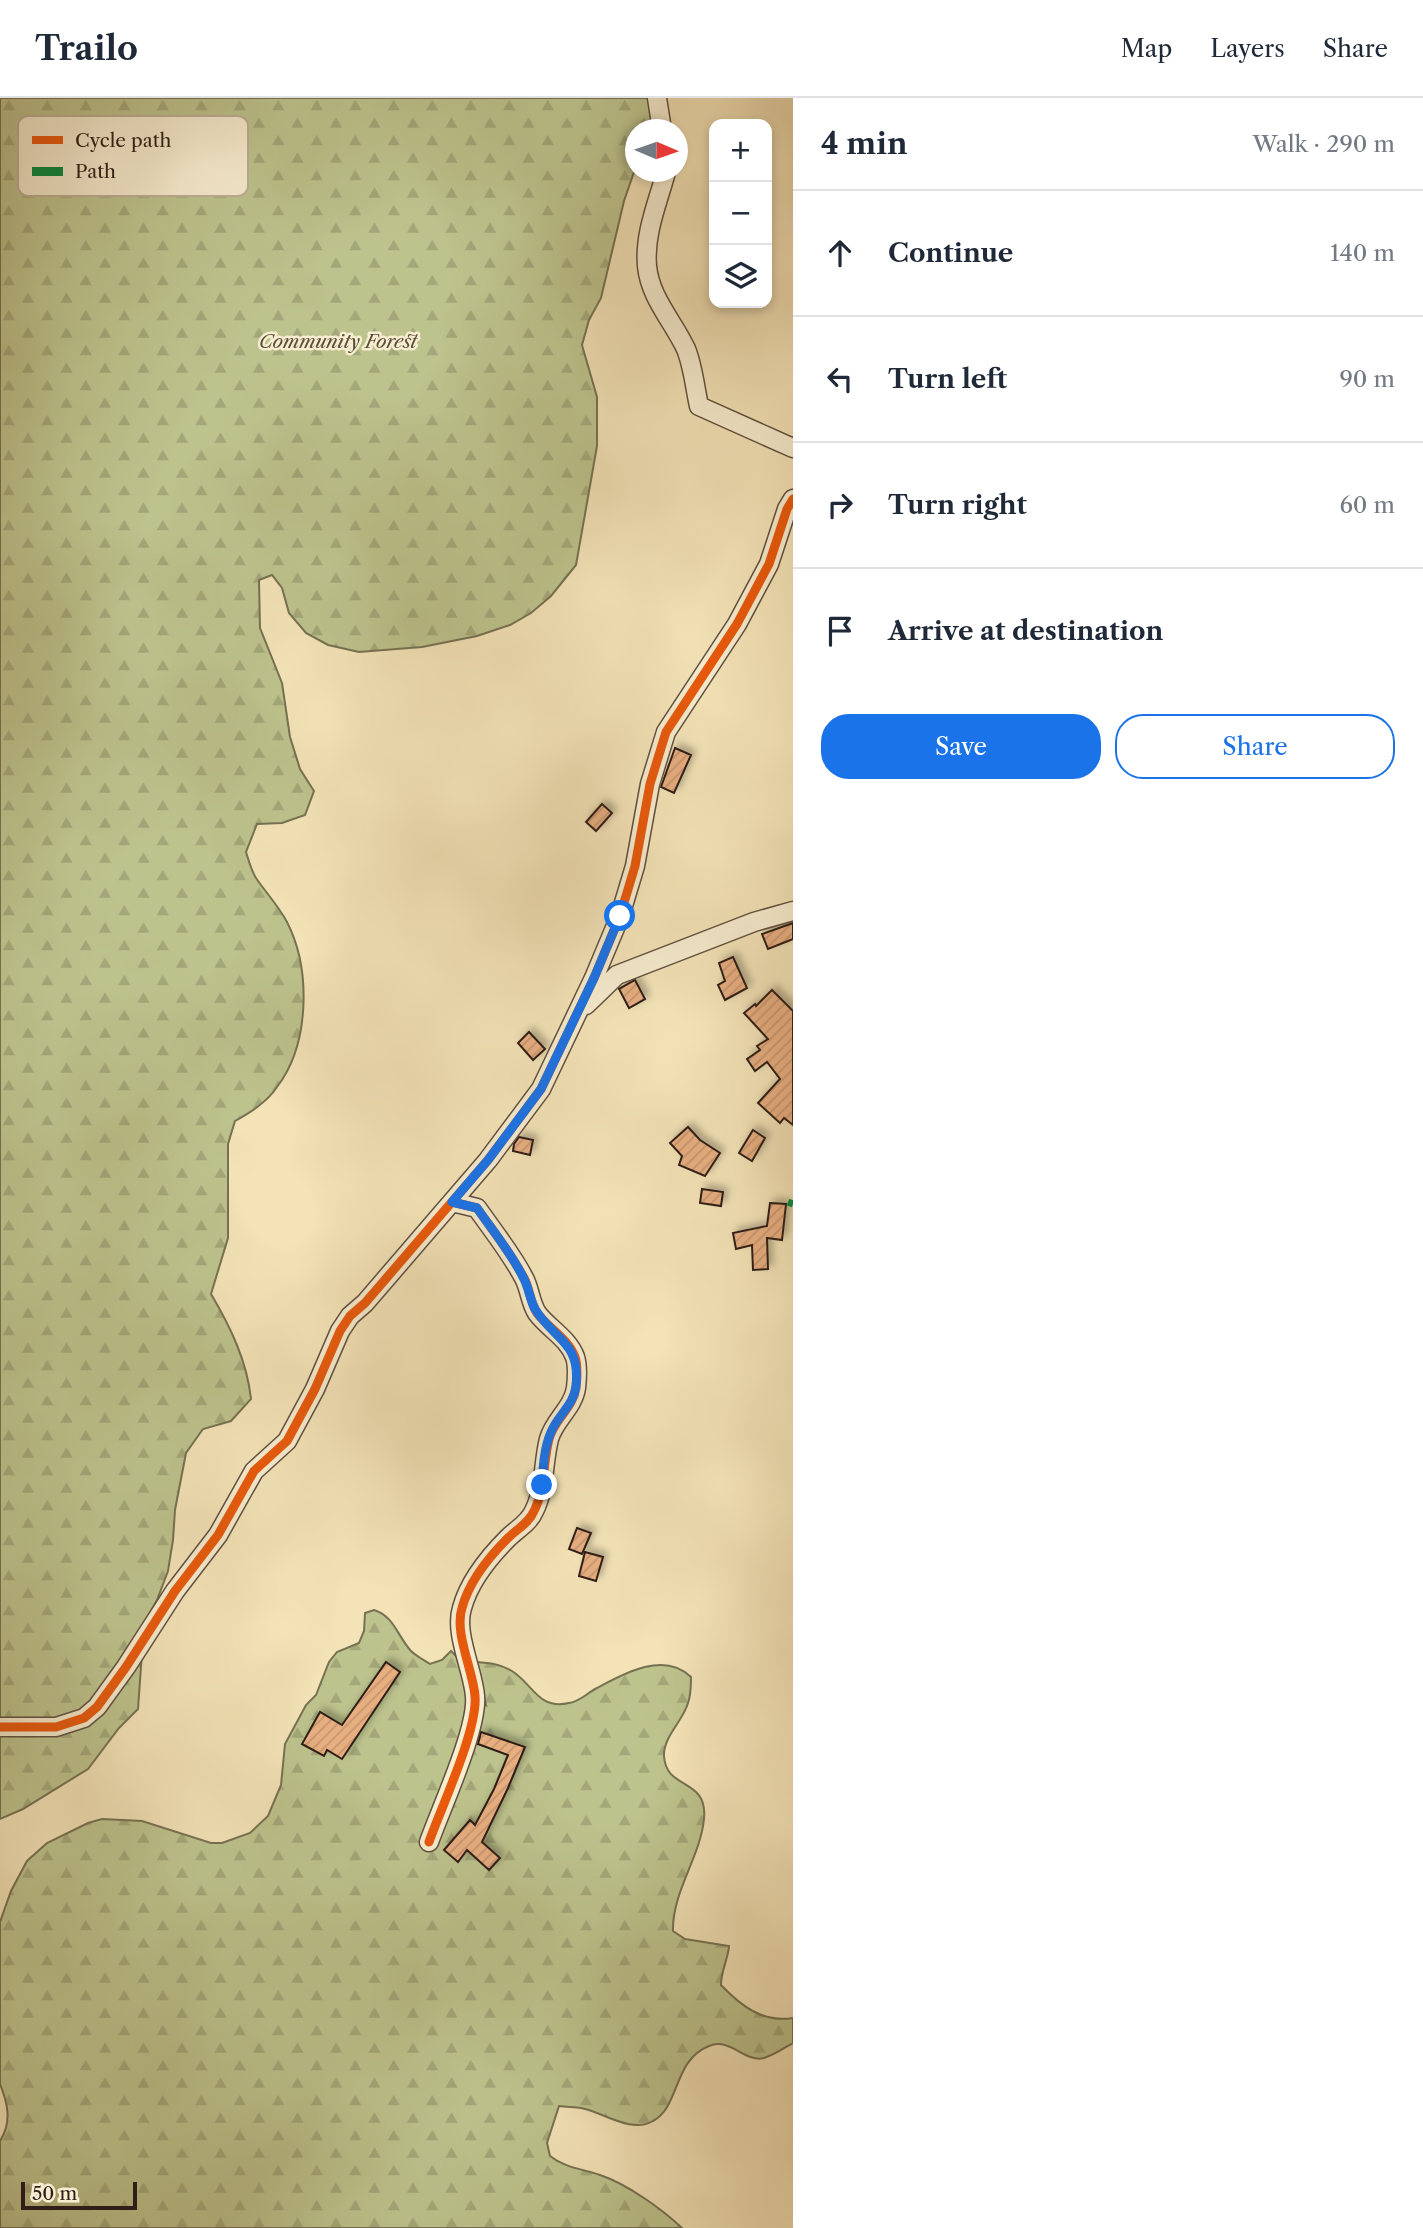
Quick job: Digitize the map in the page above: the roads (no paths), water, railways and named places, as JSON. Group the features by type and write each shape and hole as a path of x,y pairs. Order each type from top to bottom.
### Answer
{"street":[{"path":"657,98 660,119"},
{"path":"663,182 647,240 649,279 661,308 685,347 699,407 793,448"},
{"path":"0,1727 56,1727 84,1718 97,1707 175,1591 218,1535 254,1471 287,1441 315,1389 340,1331 350,1316 365,1303 405,1253 488,1160 541,1089 620,916 635,866 650,784 666,732 737,624 769,564 787,509 793,499"},
{"path":"577,1014 617,975 754,922 793,911"},
{"path":"429,1842 464,1748 474,1711 475,1696 460,1626 461,1609 469,1590 493,1553 534,1511 551,1431 573,1399 576,1387 575,1356 567,1343 538,1314 531,1302 526,1281 510,1254 477,1208 452,1202"}],"park label":[{"name":"Community Forest","path":"338,341"}]}
